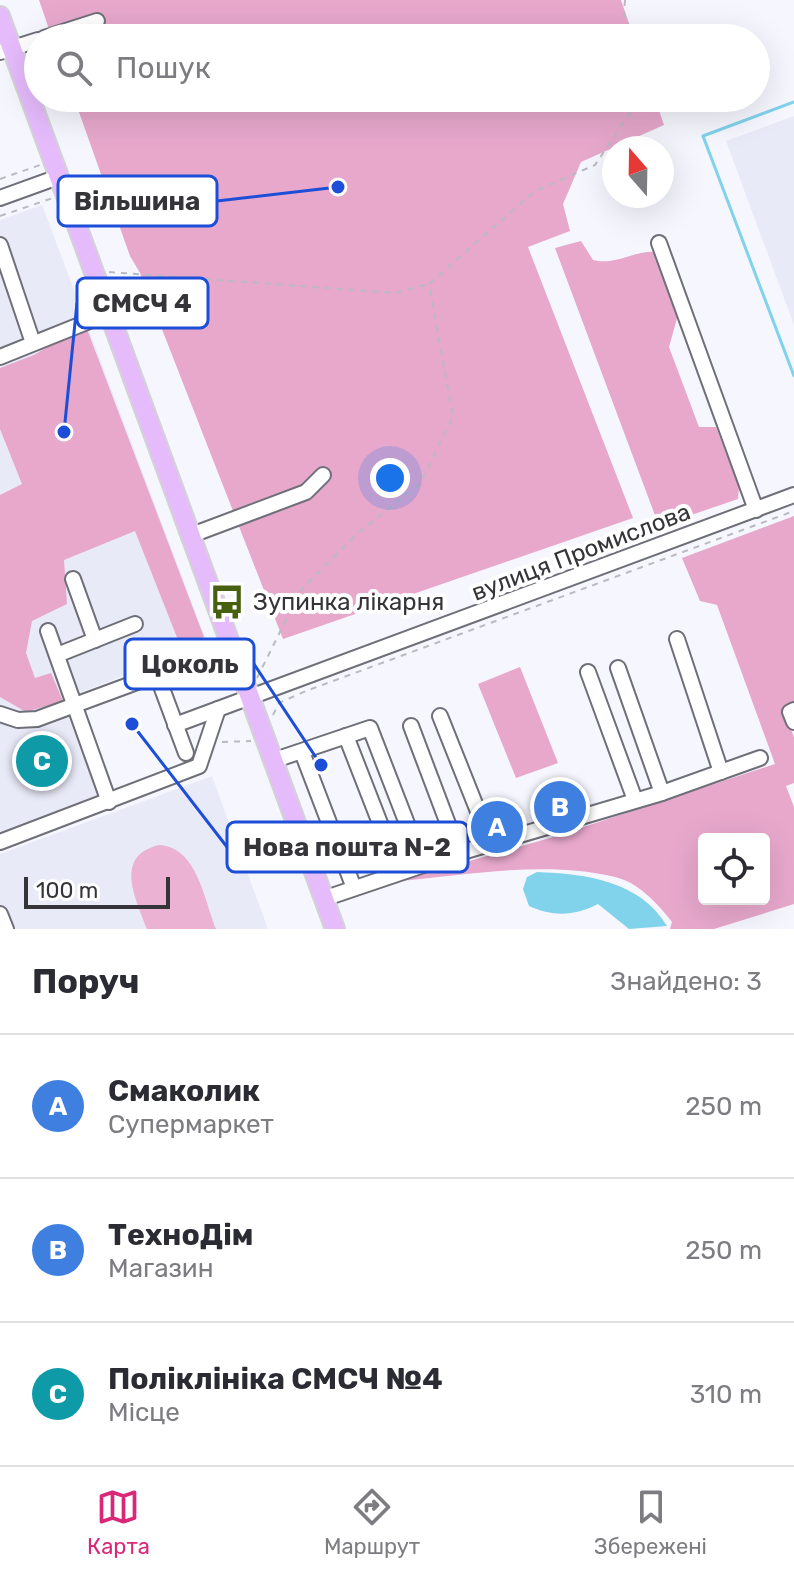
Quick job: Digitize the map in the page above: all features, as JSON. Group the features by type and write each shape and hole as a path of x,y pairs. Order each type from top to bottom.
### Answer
{"main road":[{"path":"0,16 6,50 24,94"},
{"path":"31,112 58,177 247,698 323,899 338,928"}],"street":[{"path":"88,24 97,21"},
{"path":"0,198 58,177"},
{"path":"659,243 756,510"},
{"path":"0,245 33,343"},
{"path":"0,357 107,314"},
{"path":"189,536 306,492 323,475"},
{"name":"вулиця Промислова","path":"175,725 794,495"},
{"path":"73,579 95,640"},
{"path":"57,655 135,624"},
{"path":"48,631 109,802"},
{"path":"677,639 721,772"},
{"path":"0,714 18,720 37,719 229,648"},
{"path":"618,668 662,793"},
{"path":"588,672 635,800"},
{"path":"157,675 186,753"},
{"path":"0,842 199,766 218,709"},
{"path":"794,710 790,712 794,722"},
{"path":"440,716 491,844"},
{"path":"411,726 459,853"},
{"path":"272,761 370,728 423,865"},
{"path":"346,736 399,872"},
{"path":"302,752 354,888"},
{"path":"323,899 459,853 662,793 760,758"},
{"path":"0,914 6,929"}],"path":[{"path":"625,0 624,14 628,24"},
{"path":"92,271 395,293 429,284 535,191 595,165 631,112"},
{"path":"0,216 54,197"},
{"path":"247,698 301,590 359,532 420,484 453,417 429,284"},
{"path":"270,719 279,703 306,691 794,511"},
{"path":"209,742 251,741"}],"shaded area":[{"path":"39,0 621,0 629,24 47,24"},
{"path":"79,112 660,112 664,125 639,136 602,136 602,153 581,162 563,204 570,231 528,247 633,518 283,639 140,273 130,256"},
{"path":"794,116 794,325 726,141"},
{"path":"42,205 207,643 69,697 104,798 0,836 0,220"},
{"path":"581,241 593,260 617,260 657,252 679,311 669,347 699,427 716,427 739,487 738,499 659,526 555,248"},
{"path":"85,324 204,637 180,645 135,531 64,560 67,604 32,621 26,653 35,678 51,673 63,701 26,712 0,697 0,495 22,484 0,429 0,368 34,355"},
{"path":"794,516 794,710 785,714 794,737 794,783 786,786 794,807 794,904 714,929 670,929 672,922 639,889 615,877 589,872 508,870 400,881 553,837 775,764 717,605 700,601 682,558"},
{"path":"520,667 558,763 516,778 478,684"},
{"path":"212,776 268,929 0,929 0,854"},
{"path":"159,845 172,848 191,865 216,929 147,929 134,892 132,869 136,859 145,851"}],"water":[{"path":"537,872 575,875 611,883 642,899 667,926 629,929 598,904 564,914 529,906 523,889 527,877"}],"waterway":[{"path":"770,111 794,102"},
{"path":"767,112 703,136 794,376"}],"place":[{"name":"Вільшина","path":"338,187"},
{"name":"СМСЧ 4","path":"64,432"},
{"name":"Зупинка лікарня","path":"227,602"},
{"name":"Нова пошта N-2","path":"132,724"},
{"name":"Поліклініка СМСЧ №4","path":"42,761"},
{"name":"Цоколь","path":"321,765"},
{"name":"ТехноДім","path":"560,807"},
{"name":"Смаколик","path":"497,827"}]}
